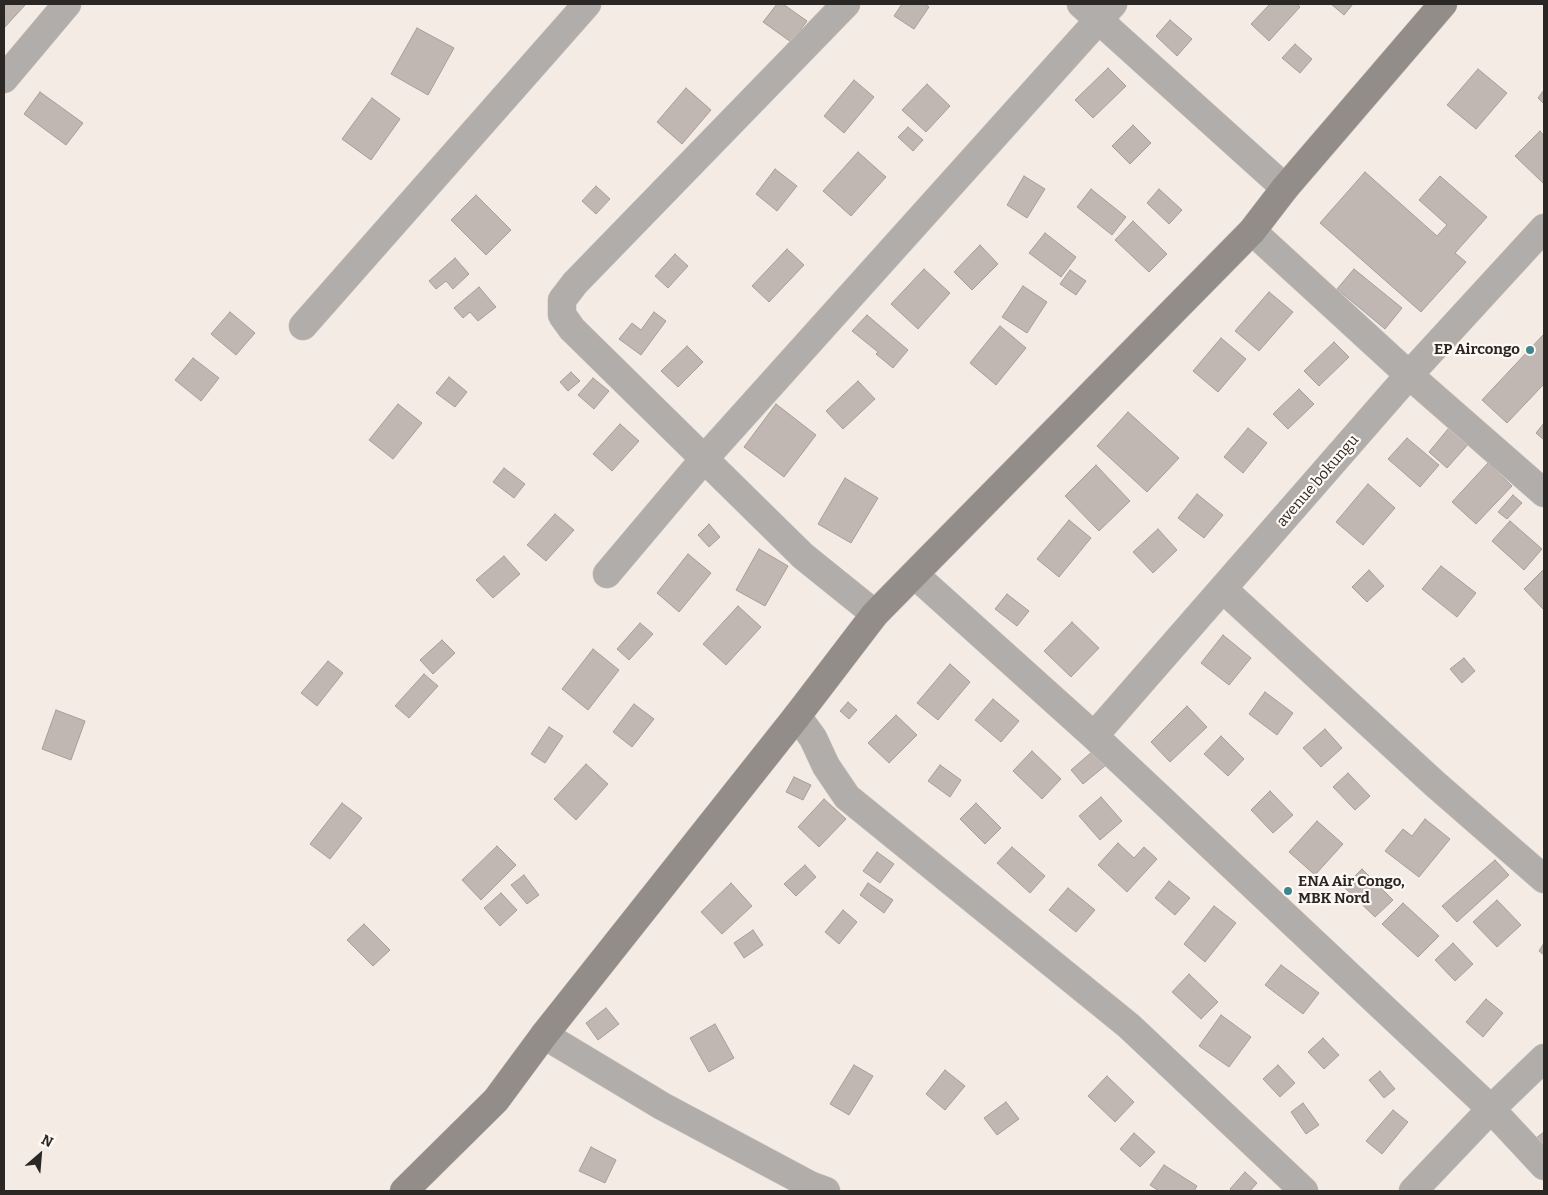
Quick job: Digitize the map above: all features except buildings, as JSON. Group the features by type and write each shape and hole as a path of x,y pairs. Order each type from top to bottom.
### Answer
{"street":[{"path":"4,79 67,4"},
{"path":"303,326 587,4"},
{"path":"846,4 575,283 562,300 562,315 572,329 803,556 875,614"},
{"path":"404,1191 496,1100 544,1035 797,716 875,614 1252,231 1284,188 1443,4"},
{"path":"608,574 704,459 1098,9 1284,188"},
{"name":"avenue bokungu","path":"1094,736 1409,375 1544,228"},
{"path":"1252,231 1409,375 1544,493"},
{"path":"915,575 1094,736 1491,1109 1544,1166"},
{"path":"1223,590 1435,784 1544,879"},
{"path":"797,716 813,738 826,766 847,797 1129,1026 1304,1191"},
{"path":"544,1035 662,1106 810,1185 826,1191"},
{"path":"1413,1191 1491,1109 1544,1058"}],"place":[{"name":"EP Aircongo","path":"1530,350"},
{"name":"ENA Air Congo, MBK Nord","path":"1288,891"}]}
